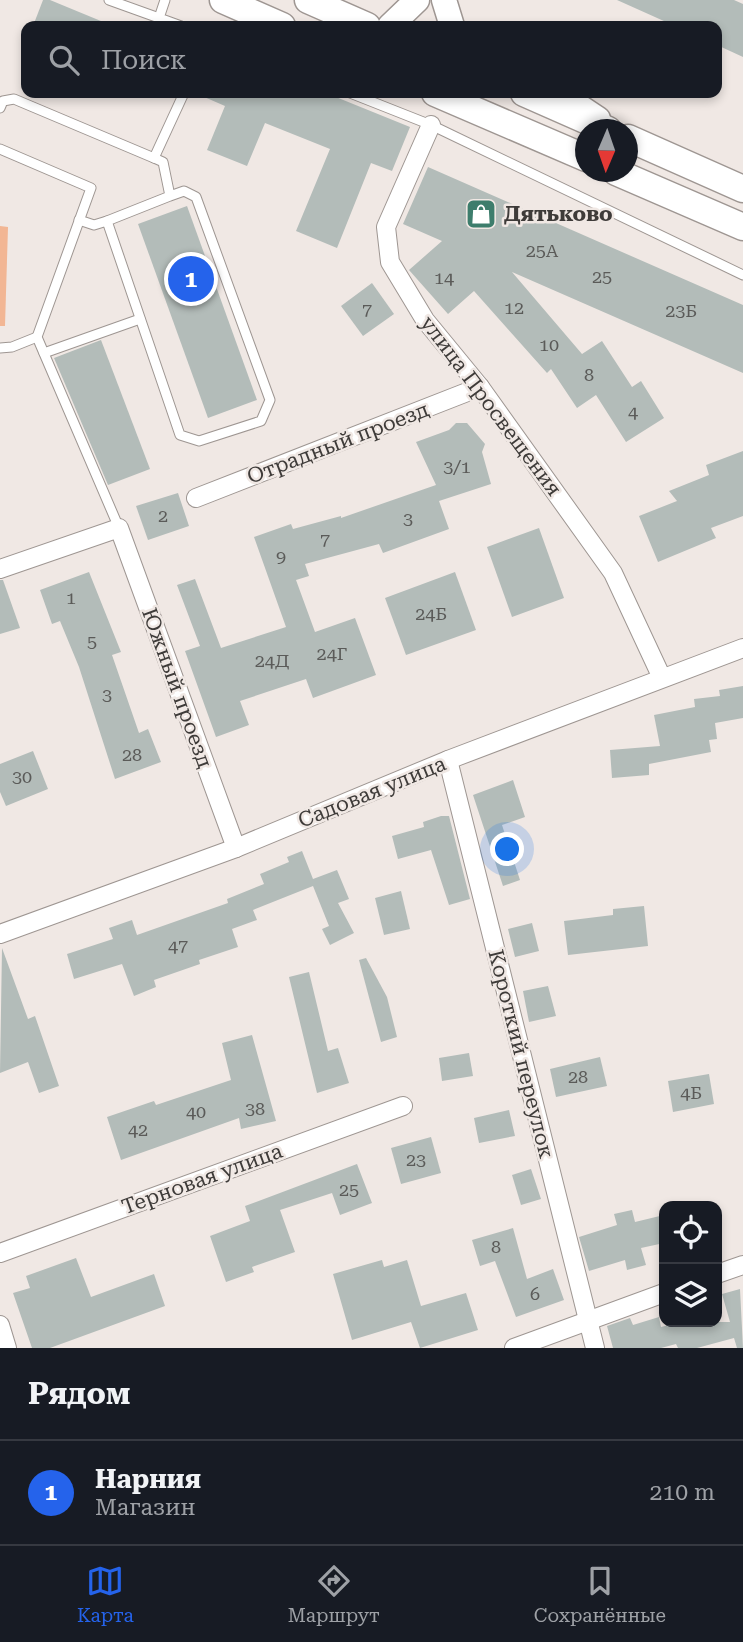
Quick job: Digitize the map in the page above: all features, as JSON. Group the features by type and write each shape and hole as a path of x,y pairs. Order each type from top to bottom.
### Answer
{"main road":[{"path":"223,0 271,21"},
{"path":"307,0 355,21"},
{"path":"395,21 417,0"},
{"path":"444,0 450,21"},
{"path":"447,98 575,153"},
{"path":"536,98 585,119"},
{"path":"566,98 596,119"},
{"path":"638,142 743,189"},
{"path":"638,182 743,227"}],"street":[{"name":"улица Просвещения","path":"431,125 386,227 390,262 425,320 480,387 613,573 662,678"},
{"name":"Отрадный проезд","path":"195,498 480,387"},
{"path":"0,569 119,528"},
{"name":"Южный проезд","path":"119,528 236,848"},
{"name":"Садовая улица","path":"0,934 236,848 448,760 743,648"},
{"name":"Короткий переулок","path":"448,760 595,1348"},
{"name":"Терновая улица","path":"0,1253 403,1106"},
{"path":"722,1272 743,1265"},
{"path":"514,1348 659,1295"},
{"path":"0,1325 7,1348"}],"lane":[{"path":"109,0 167,21"},
{"path":"159,18 165,0"},
{"path":"154,158 182,98"},
{"path":"363,98 431,125 743,275"},
{"path":"0,108 3,102 14,99 163,162 170,196"},
{"path":"0,149 91,188 37,337 119,528"},
{"path":"79,220 94,225 184,191 196,197 270,400 261,421 199,441 180,435 107,221"},
{"path":"44,353 140,319"},
{"path":"0,348 12,347 37,337"}],"shaded area":[{"path":"0,226 8,227 5,326 0,326"}],"building":[{"path":"43,0 50,0 101,21 35,21"},
{"path":"617,0 734,0 743,4 743,57 722,47 722,21 664,21"},
{"path":"207,98 338,98 410,127 392,171 371,163 337,248 296,231 330,149 265,123 247,166 207,150 225,106"},
{"path":"428,167 743,305 743,373 512,272 582,354 602,341 632,387 641,381 664,418 626,442 596,395 577,408 551,369 547,373 474,291 448,314 409,270 442,241 403,224"},
{"path":"187,206 257,400 208,418 138,224"},
{"path":"372,283 394,314 363,336 341,306"},
{"path":"101,340 150,469 108,485 54,358"},
{"path":"456,423 467,423 485,444 482,452 491,484 439,501 449,529 383,553 379,544 305,564 309,576 296,580 315,632 355,618 376,675 313,698 306,679 240,701 249,725 216,737 185,651 200,646 177,585 195,579 221,648 286,627 254,537 291,524 293,529 341,518 436,485 416,442 449,430"},
{"path":"743,451 743,516 711,528 716,538 658,562 639,516 677,501 669,491 709,475 706,465"},
{"path":"178,493 189,526 148,540 136,506"},
{"path":"539,528 564,598 512,617 487,547"},
{"path":"89,572 121,652 112,655 139,733 148,729 161,762 115,779 79,667 60,621 52,624 40,590"},
{"path":"455,572 476,630 406,655 385,598"},
{"path":"0,580 3,580 20,628 0,634"},
{"path":"743,686 743,718 715,723 717,739 709,740 711,752 649,764 649,775 612,778 610,750 660,746 654,715 695,707 694,699 720,696 719,690"},
{"path":"33,751 48,789 6,806 0,792 0,764"},
{"path":"513,780 525,817 502,825 520,880 503,886 473,795"},
{"path":"449,816 470,899 449,905 431,850 398,859 392,836 424,827 423,822"},
{"path":"302,851 313,879 337,870 349,899 338,903 354,933 330,945 322,929 329,926 313,886 253,910 257,920 232,929 238,947 199,960 200,964 154,980 156,987 134,996 122,964 74,979 67,954 113,939 109,928 132,920 137,935 228,903 227,899 264,884 260,874 289,862 287,857"},
{"path":"401,891 410,929 384,935 375,898"},
{"path":"644,906 648,946 568,955 564,921 613,915 613,909"},
{"path":"532,923 539,951 515,957 508,929"},
{"path":"2,948 28,1019 35,1016 59,1086 39,1093 28,1062 0,1073"},
{"path":"366,958 387,997 397,1037 381,1042 359,960"},
{"path":"309,972 328,1051 338,1048 349,1083 317,1093 289,977"},
{"path":"548,986 556,1016 529,1022 523,991"},
{"path":"252,1035 276,1121 241,1129 239,1118 121,1160 107,1117 154,1101 156,1105 231,1080 222,1043"},
{"path":"469,1053 473,1076 442,1081 439,1058"},
{"path":"600,1057 607,1086 556,1097 550,1069"},
{"path":"709,1074 714,1104 673,1112 668,1081"},
{"path":"509,1110 515,1136 479,1143 474,1118"},
{"path":"431,1137 441,1173 401,1184 391,1148"},
{"path":"357,1164 372,1203 340,1215 332,1193 280,1210 295,1252 252,1267 254,1272 226,1282 210,1236 250,1221 245,1206"},
{"path":"531,1169 541,1199 521,1205 512,1175"},
{"path":"632,1210 635,1222 659,1216 659,1244 641,1248 646,1265 627,1270 625,1260 589,1271 579,1237 617,1225 614,1214"},
{"path":"513,1228 527,1279 553,1269 564,1300 516,1317 495,1261 480,1266 472,1240"},
{"path":"76,1258 91,1297 154,1274 165,1306 50,1348 32,1348 13,1293 30,1288 26,1276"},
{"path":"382,1260 384,1267 407,1260 421,1306 466,1293 478,1330 420,1348 411,1322 352,1340 333,1274"},
{"path":"740,1289 743,1348 737,1348 734,1338 697,1348 678,1348 676,1344 661,1348 613,1348 607,1326 630,1318 633,1325 659,1317 659,1327 722,1327 722,1322 730,1322 722,1294"}],"place":[{"name":"Дятьково","path":"481,214"},
{"name":"Нарния","path":"191,279"}]}
